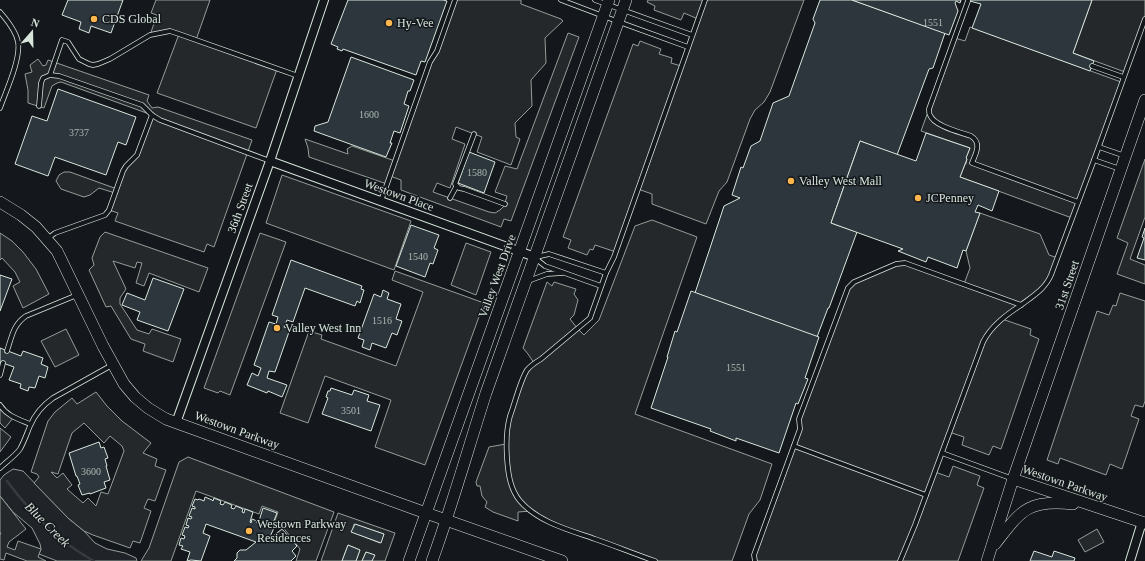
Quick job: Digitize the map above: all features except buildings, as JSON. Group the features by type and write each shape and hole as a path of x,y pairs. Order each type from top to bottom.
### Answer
{"street":[{"name":"36th Street","path":"176,423 270,161 324,0"},
{"name":"Valley West Drive","path":"409,561 608,2"},
{"path":"432,561 486,393 625,5"},
{"name":"31st Street","path":"1013,479 1145,100"},
{"name":"Westown Place","path":"270,161 535,257"},
{"name":"Westown Parkway","path":"0,202 21,215 36,227 57,251 124,384 135,397 148,408 176,423 562,561"},
{"name":"Westown Parkway","path":"988,556 1013,479 1144,523"},
{"path":"988,556 1015,519 1023,511 1032,506 1060,502 1092,506"},
{"path":"1130,561 1144,523"}],"lane":[{"path":"381,201 430,62 437,51 455,0"},
{"path":"561,0 688,47"},
{"path":"595,0 625,5 692,35"},
{"path":"655,561 544,520 519,500 510,483 508,472 506,444 507,425 522,380 527,371 534,363 590,318 606,273 614,257 705,0"},
{"path":"968,1 929,109 929,114 937,123 975,138 977,142 977,150 972,163 1078,202"},
{"path":"0,12 10,24 18,42 18,55 0,108"},
{"path":"900,561 916,525 987,334 1002,319 1037,294 1048,282 1054,269 1145,19"},
{"path":"50,75 62,40 68,42 79,59 93,65 110,59 150,35 170,32 298,76"},
{"path":"1092,66 1124,77"},
{"path":"39,106 41,83 43,78 50,75 59,76 142,105 152,115 160,120 270,161"},
{"path":"47,240 55,233 105,215 109,210 123,171 137,155 152,115"},
{"path":"450,198 456,187 455,184 474,134"},
{"path":"1099,147 1125,156"},
{"path":"1094,160 1121,170"},
{"path":"456,187 505,204"},
{"path":"535,257 549,254 606,273"},
{"path":"535,257 545,266 601,286"},
{"path":"755,561 754,555 800,429 799,419 848,288 854,282 896,264 905,263 1021,305"},
{"path":"526,282 548,274 564,273"},
{"path":"7,351 16,325 21,320 26,316 78,294"},
{"path":"0,375 3,363"},
{"path":"0,468 19,449 25,439 30,424 37,412 45,404 113,364"},
{"path":"0,404 9,416 30,424"},
{"path":"794,446 926,495"},
{"path":"942,453 1013,479"}],"shaded area":[{"path":"156,0 210,0 196,40 277,69 256,128 157,93 179,34 170,31 150,35 157,15 151,13"},
{"path":"455,0 521,0 521,4 563,21 545,38 546,63 531,80 532,106 515,123 516,137 520,139 511,165 477,152 482,137 456,127 452,139 465,144 450,188 437,183 433,192 489,212 495,213 504,206 507,196 495,192 505,166 517,169 568,33 579,37 511,221 504,219 501,227 401,190 401,180 390,176 387,184 309,157 305,139 348,154 347,149 352,146 395,161"},
{"path":"648,0 804,0 770,92 764,102 755,110 750,119 727,182 719,191 706,224 652,204 652,194 638,189 616,252 595,245 593,250 590,249 587,255 568,248 571,240 563,237 633,44 638,46 640,41 661,49 659,54 672,58 671,63 681,66 698,19 684,13 681,20 654,10 655,6 647,2"},
{"path":"1092,0 1145,0 1145,19 1125,72 1073,53"},
{"path":"970,27 1121,82 1072,218 960,177 966,164 966,158 970,148 921,131 955,38 965,41"},
{"path":"38,59 43,66 46,65 48,60 149,95 147,101 152,108 158,107 252,140 214,247 207,244 204,252 115,221 118,213 109,210 115,193 99,188 90,195 84,197 61,189 56,181 59,175 64,172 70,172 117,189 123,171 137,155 152,115 61,82 52,86 44,108 28,103 28,90 25,74 32,72 30,65"},
{"path":"1145,159 1145,217 1130,259 1145,265 1145,284 1117,274 1128,243 1117,238"},
{"path":"282,175 411,221 394,270 266,223"},
{"path":"980,213 1040,234 1049,255 1058,258 1048,282 1002,319 1031,329 1030,335 1039,339 1001,449 993,446 989,455 962,445 964,437 949,432 935,472 949,477 953,466 980,476 977,485 984,488 958,561 755,561 754,555 800,429 799,419 848,288 854,282 900,263 964,284 970,268 966,251"},
{"path":"652,220 697,237 635,414 772,464 760,500 749,514 732,561 655,561 570,530 531,511 518,512 518,521 493,512 485,507 487,502 482,496 480,486 477,486 476,482 489,447 506,444 506,434 522,380 534,363 523,348 547,282 552,286 554,282 576,289 574,294 578,300 574,315 570,319 584,335 599,320 635,226"},
{"path":"105,232 208,268 199,292 149,273 144,286 136,283 142,263 137,262 135,268 113,261 126,289 120,298 120,304 137,330 149,334 152,329 181,339 173,362 143,351 145,344 131,339 111,306 106,307 89,270 94,265 92,258 100,237"},
{"path":"0,233 12,241 23,252 36,269 49,294 23,308 13,286 20,282 15,272 2,258 0,260"},
{"path":"260,233 286,242 230,395 220,391 218,393 204,388"},
{"path":"466,243 491,252 476,295 451,285"},
{"path":"395,271 484,303 425,465 375,447 391,400 325,376 308,423 280,413 309,331 322,335 321,339 396,366 423,292 392,280"},
{"path":"1120,293 1145,301 1145,401 1143,407 1135,405 1131,416 1139,419 1122,469 1110,464 1106,475 1060,458 1058,464 1047,460 1097,311 1109,315 1113,305 1116,306"},
{"path":"66,329 79,355 55,367 41,341"},
{"path":"96,392 122,421 151,443 143,453 157,459 155,466 166,470 155,501 148,499 144,508 151,511 140,543 133,541 130,548 84,531 68,518 34,483 39,477 37,474 31,472 48,421 55,412 72,398 77,404","holes":["84,423 104,443 110,436 122,446 124,451 108,494 101,492 96,506 88,498 83,503 67,489 72,485 63,473 57,478 51,472 58,474 72,433"]},
{"path":"0,405 13,418 5,428 0,423"},
{"path":"0,428 11,437 0,452"},
{"path":"188,457 334,512 316,561 296,561 300,549 282,526 279,528 273,526 278,512 262,506 259,514 196,491 171,561 141,561 149,548 179,462"},
{"path":"13,469 23,471 68,518 84,531 95,543 107,549 125,553 136,558 137,561 57,561 39,554 41,549 40,544 32,528 13,512 0,496 0,480 4,475"},
{"path":"0,496 26,529 9,542 7,547 15,550 18,541 41,549 38,557 46,561 27,561 6,553 4,560 0,559"},
{"path":"338,513 395,533 385,561 372,561 374,555 366,552 362,561 356,561 360,550 348,545 342,561 321,561","holes":["354,524 384,534 380,543 352,532"]},
{"path":"1097,529 1104,542 1085,552 1078,540"}],"waterway":[{"name":"Blue Creek","path":"7,481 25,504 46,526 69,545 94,561"}],"place":[{"name":"CDS Global","path":"94,19"},
{"name":"Hy-Vee","path":"389,23"},
{"name":"Valley West Mall","path":"791,181"},
{"name":"JCPenney","path":"918,198"},
{"name":"Valley West Inn","path":"277,328"},
{"name":"Westown Parkway Residences","path":"249,531"}]}
